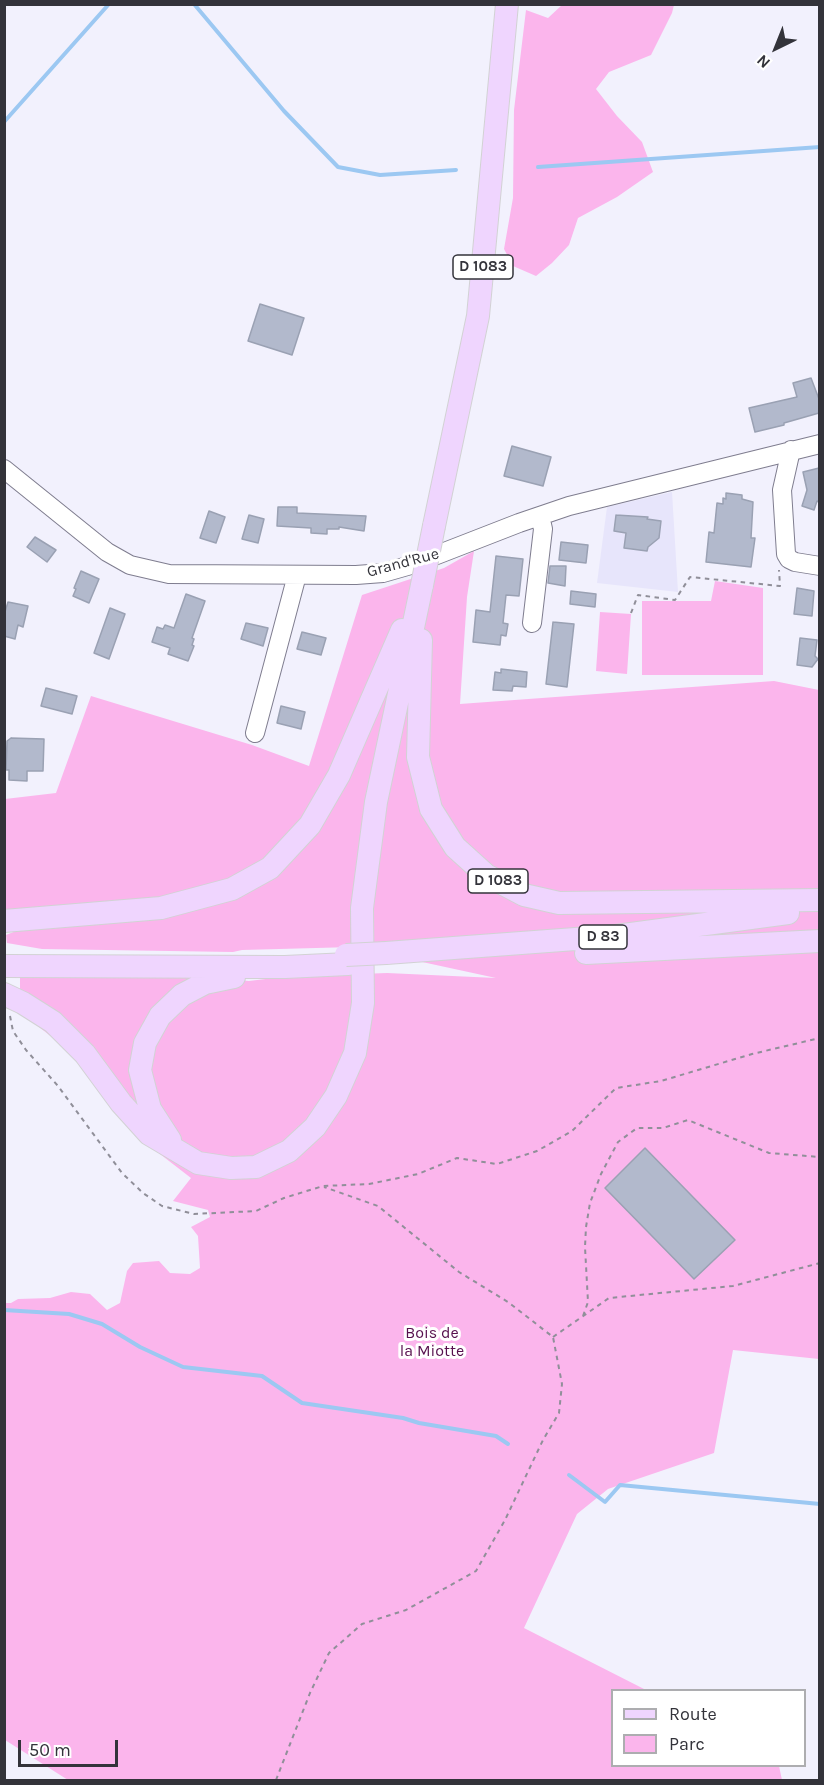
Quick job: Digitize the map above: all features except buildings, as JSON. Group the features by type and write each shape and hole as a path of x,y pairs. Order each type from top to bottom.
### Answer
{"main road":[{"name":"D 1083","path":"4,994 23,1002 53,1022 85,1054 121,1103 149,1134 198,1162 231,1168 256,1167 289,1151 315,1127 336,1096 355,1053 363,1003 362,908 376,802 478,316 507,4"},
{"name":"D 1083","path":"422,585 418,757 431,809 455,847 486,875 524,895 559,903 819,900"},
{"name":"D 1083","path":"4,921 161,908 232,889 270,868 310,825 339,775 422,585"},
{"name":"D 83","path":"4,966 285,967 616,936 819,908"},
{"name":"D 83","path":"386,957 819,941"},
{"name":"D 83","path":"4,951 346,960"},
{"path":"177,1151 150,1109 141,1070 145,1043 160,1016 182,995 205,983 285,967"}],"street":[{"name":"Grand'Rue","path":"4,469 107,552 130,565 169,574 356,575 383,573 420,562 569,506 819,444"},
{"path":"791,450 782,490 785,549 789,559 819,566"},
{"path":"532,623 543,529 540,516"},
{"path":"255,733 297,575"}],"path":[{"path":"631,613 638,595 675,600 690,577 780,586 778,566 789,559"},
{"path":"10,1016 13,1031 26,1050 57,1086 122,1173 142,1193 162,1206 194,1214 256,1211 284,1198 323,1186 369,1184 418,1174 457,1158 497,1164 537,1151 572,1131 616,1088 661,1081 752,1054 819,1038"},
{"path":"583,1316 588,1302 585,1237 590,1203 601,1174 618,1142 637,1128 663,1128 688,1120 770,1153 819,1157"},
{"path":"276,1780 310,1693 329,1653 362,1624 406,1610 476,1571 505,1520 543,1440 559,1413 562,1384 553,1337 508,1302 459,1272 378,1206 323,1186"},
{"path":"553,1337 609,1298 733,1286 819,1263"}],"shaded area":[{"path":"672,492 678,592 597,583 607,507"}],"green space":[{"path":"562,5 674,5 651,55 609,72 596,89 617,116 642,142 653,172 617,197 578,218 569,245 536,276 513,266 504,249 513,198 514,110 526,10 548,18"},
{"name":"Bois de la Miotte","path":"474,551 467,597 460,704 774,681 819,690 819,1359 733,1350 714,1453 608,1489 577,1514 524,1628 644,1689 611,1689 611,1767 779,1767 782,1780 68,1780 5,1740 4,1303 11,1303 18,1299 50,1298 71,1292 90,1294 107,1310 120,1303 127,1271 133,1263 159,1261 170,1273 190,1274 200,1268 198,1236 191,1227 210,1217 208,1210 173,1201 191,1178 147,1144 77,1057 29,1019 20,989 20,975 186,976 249,981 282,977 387,973 496,978 353,947 233,952 42,949 7,943 6,935 31,925 5,917 5,799 56,793 91,696 252,745 309,766 362,595 444,568"},
{"path":"715,581 763,588 763,675 642,675 642,601 711,601"},
{"path":"600,612 631,614 627,674 596,671"}],"waterway":[{"path":"4,122 109,4"},
{"path":"194,4 284,111 338,167 380,175 456,170"},
{"path":"538,167 820,147"},
{"path":"4,1310 69,1314 102,1324 140,1347 183,1367 262,1376 302,1403 403,1418 419,1423 496,1436 508,1444"},
{"path":"569,1475 605,1502 620,1485 820,1504"}]}
